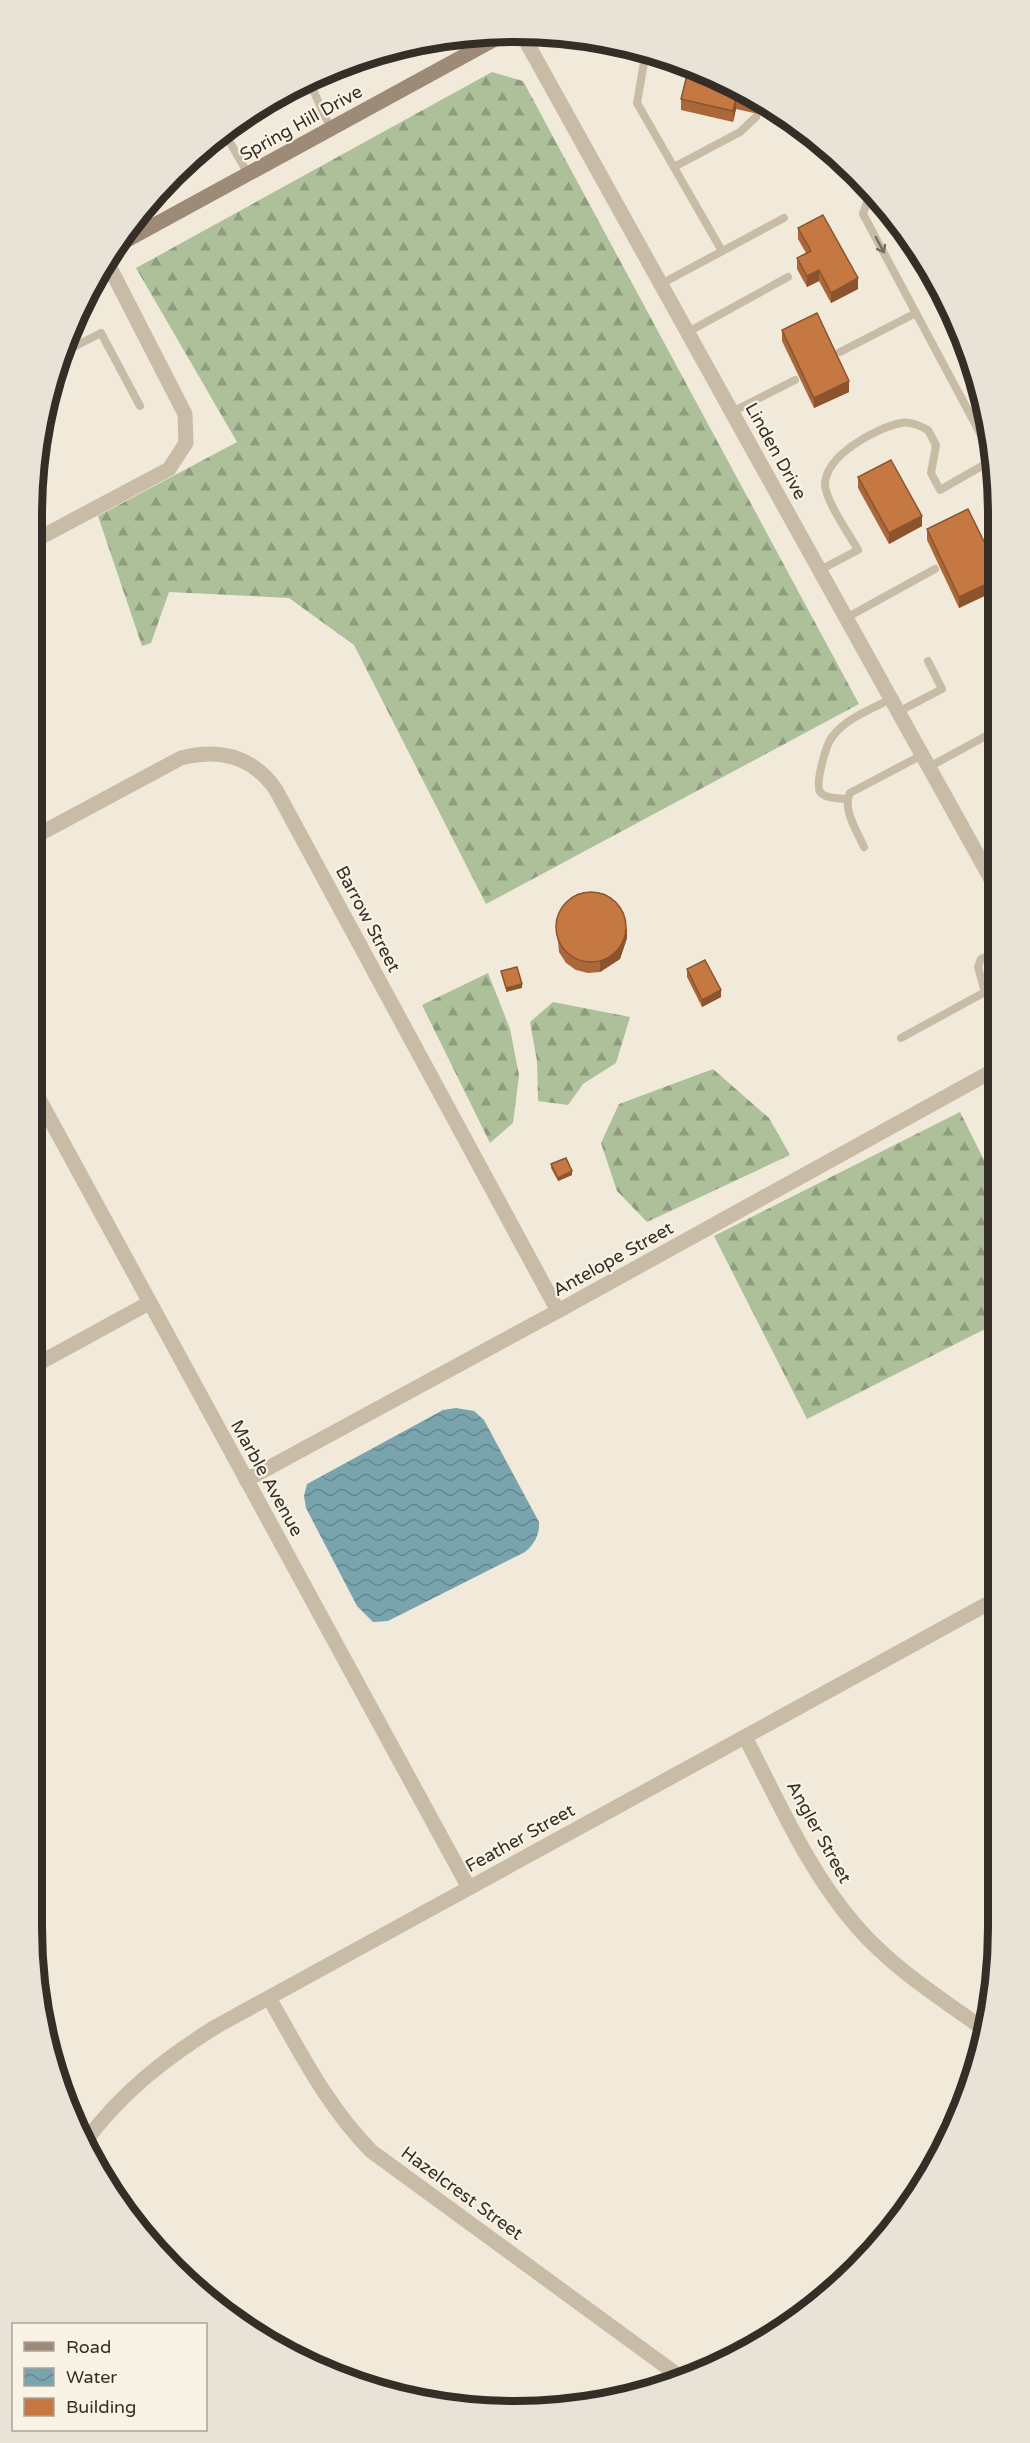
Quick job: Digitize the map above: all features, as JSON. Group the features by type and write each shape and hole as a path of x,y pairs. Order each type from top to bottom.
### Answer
{"main road":[{"name":"Spring Hill Drive","path":"133,237 488,43"}],"street":[{"name":"Linden Drive","path":"527,42 988,874"},
{"path":"42,537 169,469 186,443 185,414 111,269"},
{"name":"Barrow Street","path":"42,833 181,758 200,753 220,753 242,759 259,770 276,790 558,1311"},
{"name":"Antelope Street","path":"246,1480 988,1073"},
{"name":"Marble Avenue","path":"42,1105 469,1888"},
{"path":"42,1362 149,1303"},
{"name":"Feather Street","path":"90,2135 117,2103 164,2061 216,2026 988,1603"},
{"name":"Angler Street","path":"745,1737 816,1871 836,1902 887,1958 978,2025"},
{"name":"Hazelcrest Street","path":"269,1998 324,2096 346,2125 371,2151 675,2373"}],"lane":[{"path":"644,60 637,103 722,251"},
{"path":"312,88 331,129"},
{"path":"674,167 740,132 756,117"},
{"path":"228,139 248,174"},
{"path":"868,200 863,214 981,435"},
{"path":"661,284 783,218"},
{"path":"688,332 788,277"},
{"path":"840,352 916,313"},
{"path":"73,347 101,333 140,406"},
{"path":"732,412 795,380"},
{"path":"820,570 858,550 826,492 828,469 849,447 880,430 904,422 928,430 936,445 931,473 940,490 985,464"},
{"path":"846,618 935,569"},
{"path":"847,799 826,796 820,792 819,786 828,745 843,727 867,710 895,706 942,689 928,661"},
{"path":"864,847 848,809 847,799 850,793 988,734"},
{"path":"901,1038 985,992 978,967 981,959 988,956"}],"green space":[{"path":"492,72 523,81 859,704 486,904 354,645 289,598 169,592 151,643 142,646 98,516 237,442 136,268"},
{"path":"488,973 510,1029 519,1075 513,1123 490,1143 422,1005"},
{"path":"553,1002 630,1017 616,1063 583,1084 568,1105 538,1101 537,1061 530,1022"},
{"path":"713,1069 769,1118 790,1155 647,1222 617,1191 601,1143 619,1104"},
{"path":"960,1112 988,1168 988,1328 807,1419 714,1236"}],"water":[{"path":"456,1408 474,1411 484,1420 539,1522 534,1543 525,1552 388,1621 373,1622 357,1606 306,1508 304,1496 307,1484 443,1410"}],"building":[{"path":"687,75 740,99 736,98 733,111 681,99"},
{"path":"823,215 858,278 831,293 819,270 807,276 797,258 811,251 798,228"},
{"path":"817,313 849,381 814,398 782,330"},
{"path":"891,460 922,516 889,533 858,477"},
{"path":"968,509 988,550 988,583 959,597 927,529"},
{"path":"591,892 604,895 616,902 623,914 626,927 623,940 616,952 604,959 591,962 578,959 566,952 559,940 556,927 559,914 566,902 578,895"},
{"path":"705,960 721,990 702,1000 687,969"},
{"path":"517,967 522,984 506,988 501,971"},
{"path":"566,1158 572,1171 558,1178 551,1164"}]}
